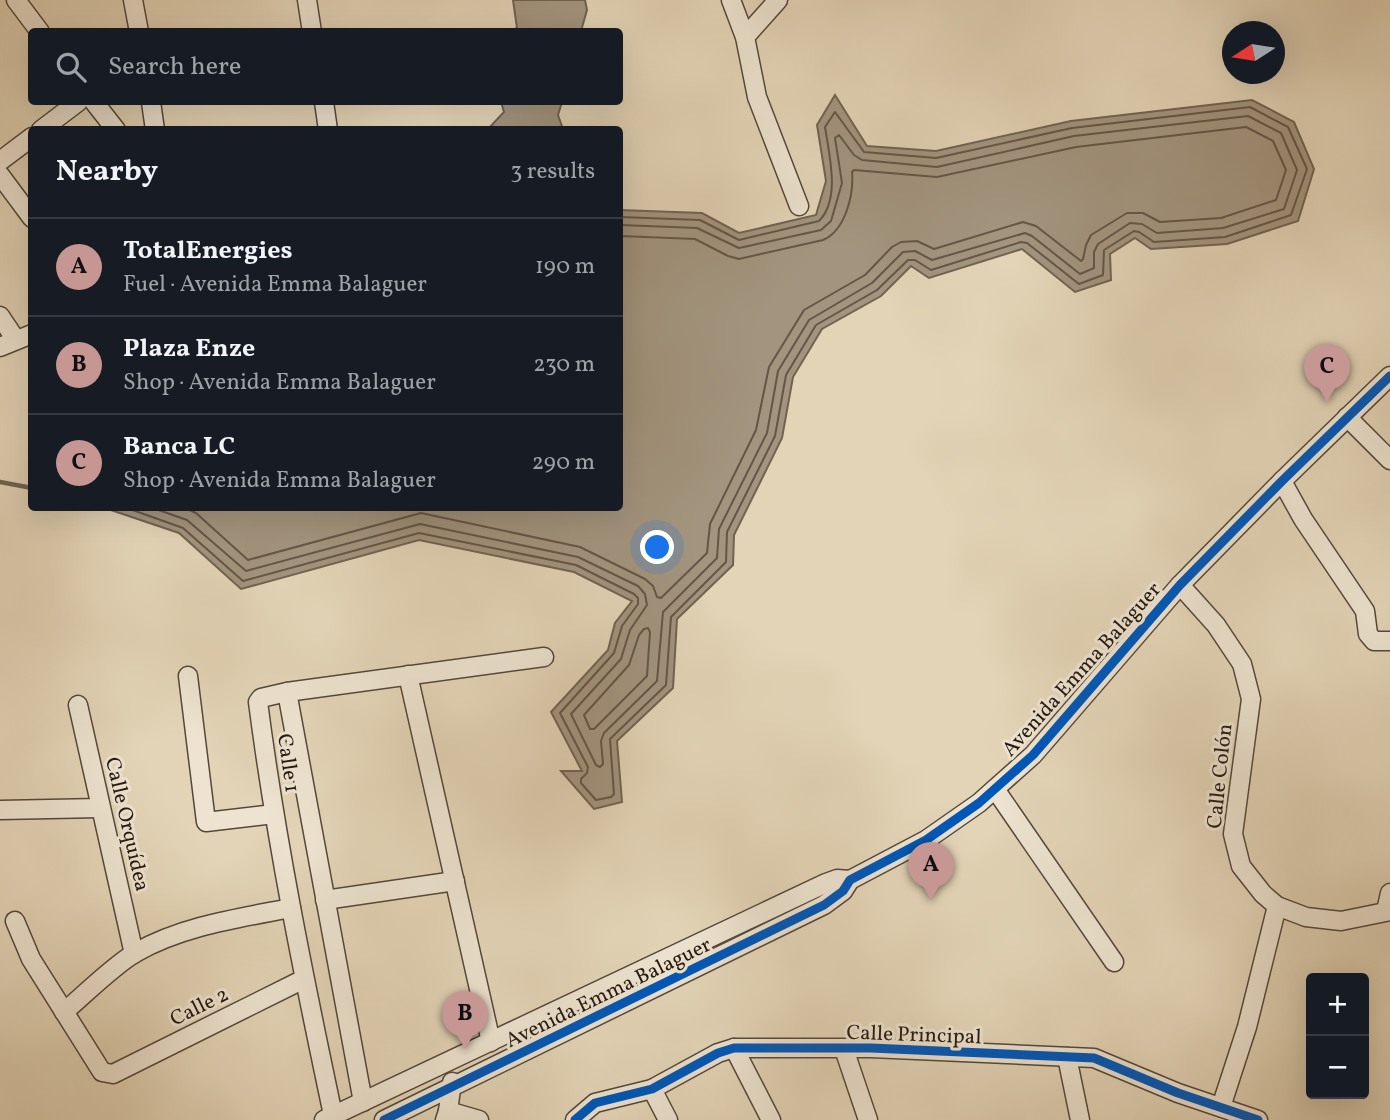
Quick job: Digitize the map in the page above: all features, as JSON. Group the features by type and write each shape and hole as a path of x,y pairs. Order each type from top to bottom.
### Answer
{"street":[{"path":"16,0 37,28"},
{"path":"133,0 138,28"},
{"path":"307,0 311,28"},
{"path":"731,0 745,37 757,97 799,206"},
{"path":"745,37 778,0"},
{"path":"46,126 74,105"},
{"path":"96,105 113,126"},
{"path":"151,105 154,126"},
{"path":"324,105 327,126"},
{"path":"0,160 28,140"},
{"path":"0,175 28,213"},
{"path":"0,316 16,340"},
{"name":"Avenida Emma Balaguer","path":"329,1118 826,883 850,880 926,840 995,789 1032,755 1180,585 1390,376"},
{"path":"1347,417 1390,460"},
{"path":"1282,481 1303,519 1365,611 1368,634 1374,641 1390,641"},
{"name":"Calle Colón","path":"1180,585 1216,625 1242,664 1251,699 1233,834 1241,866 1276,906 1306,917 1341,921 1388,911"},
{"name":"Calle 1","path":"329,1118 274,814 258,702 261,698 287,692 544,657"},
{"path":"188,676 206,822 274,814"},
{"path":"408,676 491,1042"},
{"path":"287,692 363,1102"},
{"name":"Calle Orquídea","path":"78,705 134,954"},
{"path":"995,789 1114,962"},
{"path":"0,810 100,808"},
{"name":"Avenida Emma Balaguer","path":"384,1120 824,905 843,891 850,880"},
{"path":"325,900 455,881"},
{"path":"1388,911 1390,893"},
{"path":"1221,1107 1247,1027 1276,906"},
{"path":"15,921 31,958 64,1012 134,954 209,925 291,908"},
{"name":"Calle 2","path":"64,1012 102,1072 113,1074 304,978"},
{"path":"734,1048 771,1120"},
{"name":"Calle Principal","path":"575,1120 595,1103 652,1089 718,1053 734,1048 1094,1058 1178,1093 1258,1120"},
{"path":"844,1049 868,1120"},
{"path":"1067,1057 1080,1120"},
{"path":"451,1061 452,1088 447,1116 479,1120"},
{"path":"652,1089 668,1120"}],"water":[{"path":"513,0 585,0 587,10 582,28 517,28"},
{"path":"835,95 867,146 936,151 1071,121 1252,100 1294,122 1314,169 1298,221 1227,244 1151,249 1135,238 1110,254 1111,280 1075,292 1022,249 929,278 911,266 881,296 822,329 793,377 782,438 734,535 733,565 677,619 673,688 617,741 622,802 594,809 561,771 582,771 551,712 608,650 615,623 632,601 574,572 419,540 241,589 179,533 114,511 623,511 623,210 702,213 739,233 816,215 826,181 817,125"},
{"path":"502,105 561,105 558,115 562,126 491,126 504,112"}],"waterway":[{"path":"0,482 28,487"}],"cycle path":[{"path":"384,1120 824,905 843,891 850,880 926,840 979,803 1033,755 1180,585 1390,376"},
{"path":"575,1120 595,1103 652,1089 718,1053 734,1048 871,1048 1094,1058 1178,1093 1258,1120"}],"place":[{"name":"Banca LC","path":"1327,402"},
{"name":"TotalEnergies","path":"931,900"},
{"name":"Plaza Enze","path":"465,1049"}]}
